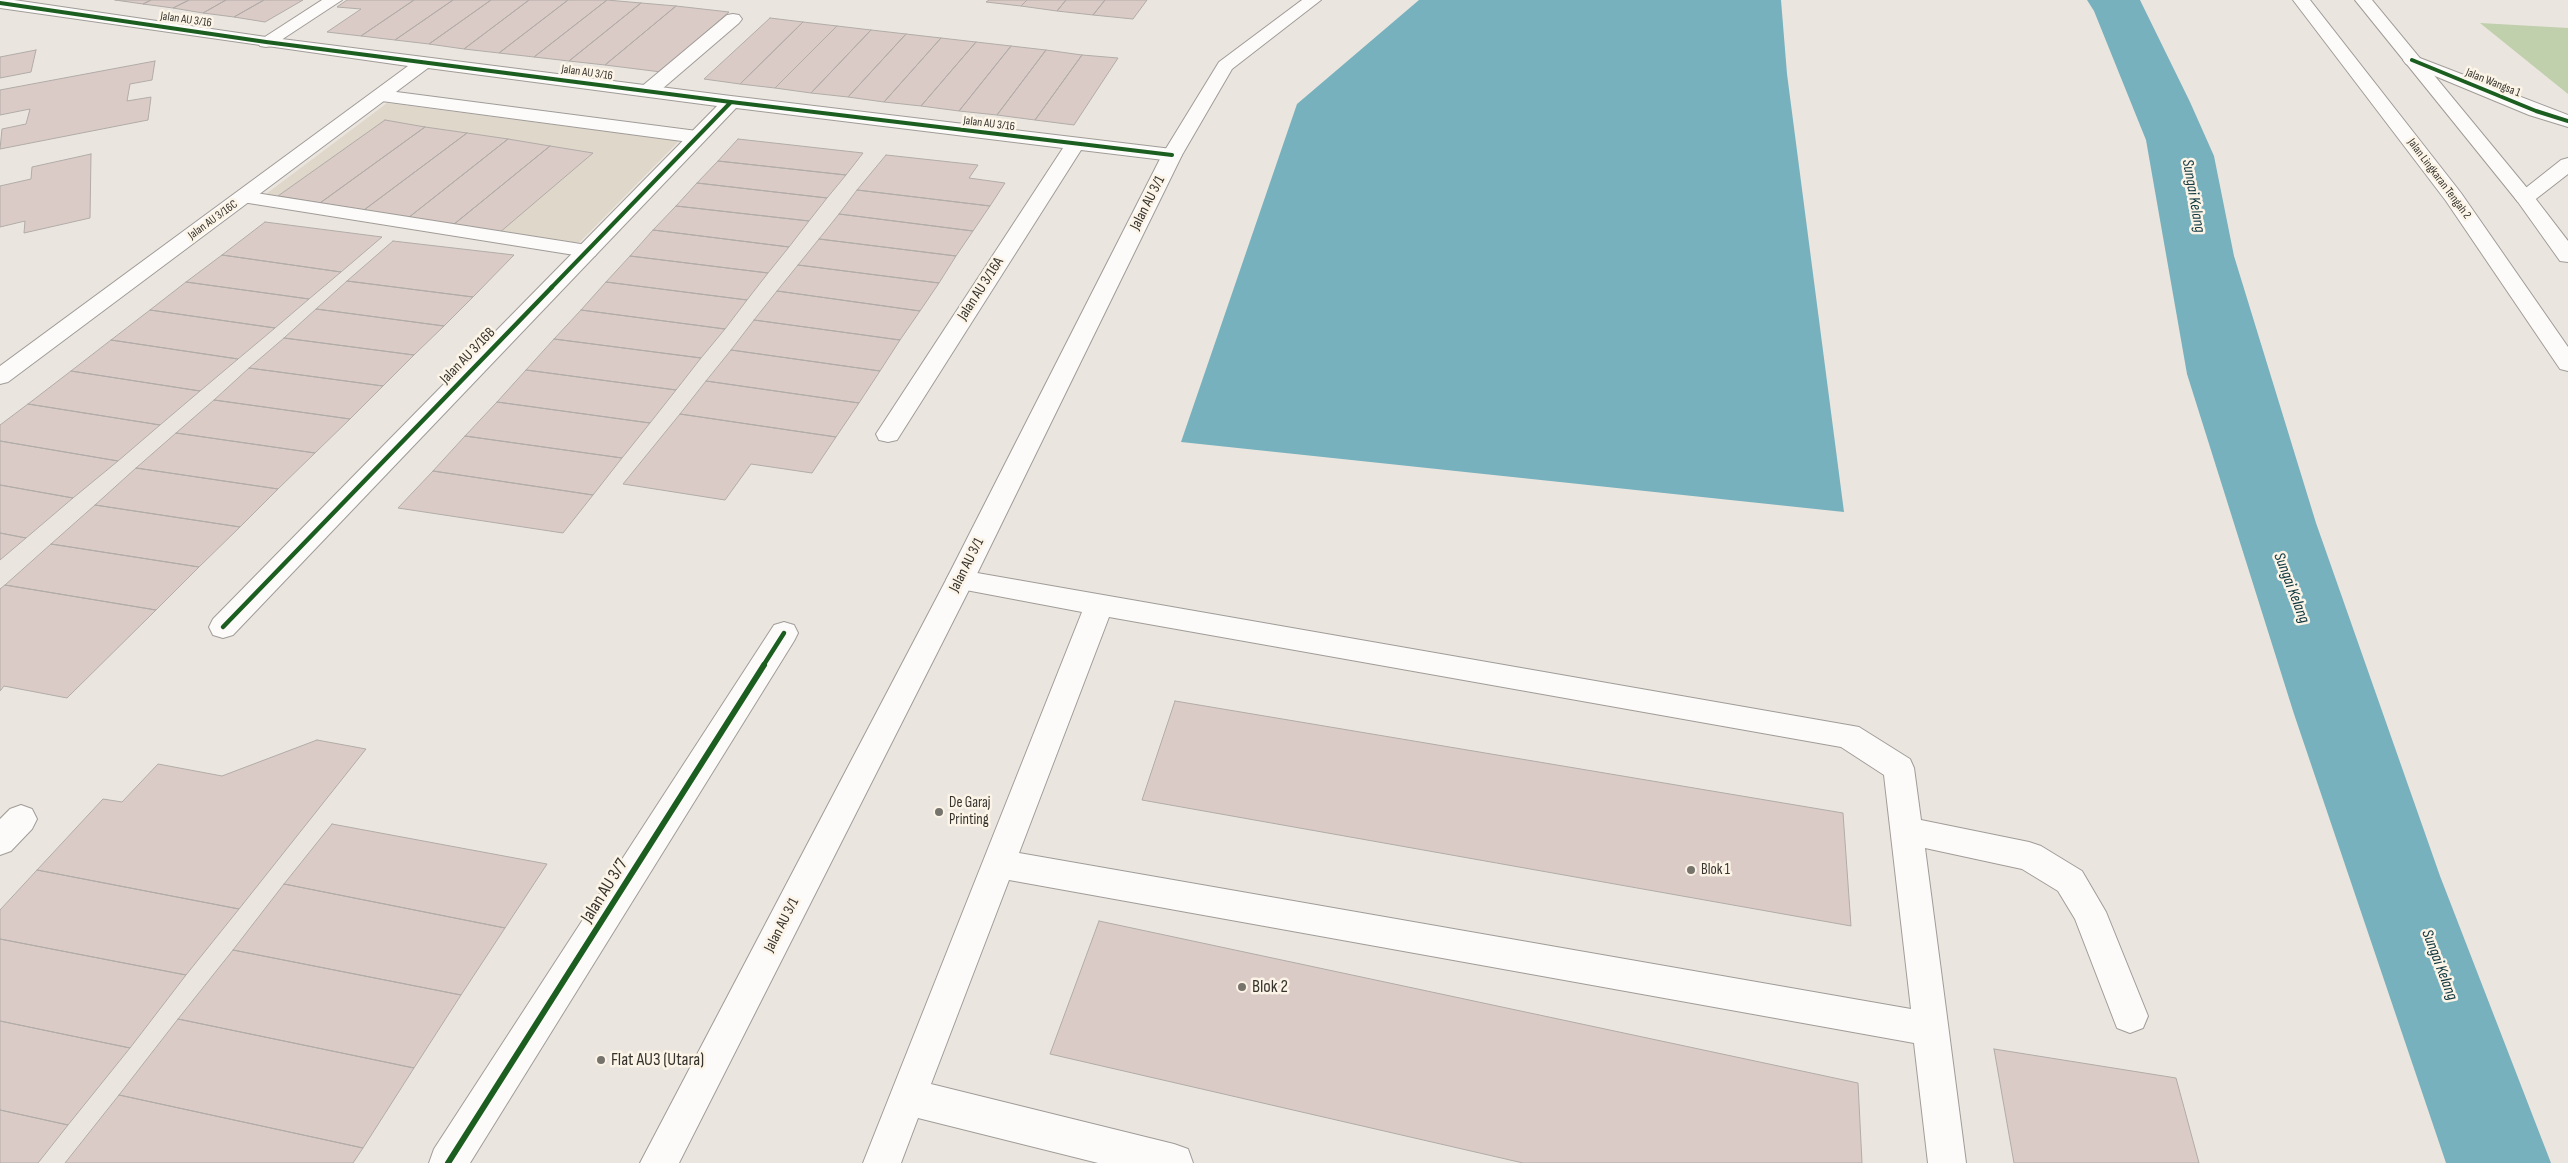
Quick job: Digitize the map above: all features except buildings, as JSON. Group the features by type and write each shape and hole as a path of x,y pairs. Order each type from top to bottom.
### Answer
{"main road":[{"path":"266,42 334,0"},
{"name":"Jalan AU 3/1","path":"659,1163 960,580 1172,155 1225,66 1313,0"},
{"name":"Jalan Lingkaran Tengah 2","path":"2301,0 2454,197 2568,364"},
{"path":"2363,0 2525,198 2568,256"},
{"name":"Jalan AU 3/16","path":"0,3 266,42 731,102 1172,155"},
{"path":"648,91 733,19"},
{"name":"Jalan Wangsa 1","path":"2412,60 2536,111 2568,121"},
{"name":"Jalan AU 3/16C","path":"0,376 425,62"},
{"path":"381,96 697,137"},
{"name":"Jalan AU 3/16B","path":"223,627 731,102"},
{"name":"Jalan AU 3/16A","path":"888,434 1075,144"},
{"path":"2525,198 2568,164"},
{"path":"243,197 587,251"},
{"path":"960,580 1848,736 1899,768 1947,1163"},
{"path":"882,1163 1099,605"},
{"name":"Jalan AU 3/7","path":"448,1163 784,633"},
{"path":"1907,831 2029,856 2070,881 2089,912 2130,1016"},
{"path":"998,864 1930,1029"},
{"path":"908,1097 1174,1163"}],"shaded area":[{"path":"387,103 679,141 579,243 266,194"}],"green space":[{"path":"2480,23 2568,28 2568,94"}],"water":[{"path":"1419,0 1781,0 1787,74 1844,512 1181,442 1297,104"},
{"name":"Sungai Kelang","path":"2087,0 2140,0 2214,156 2234,256 2316,523 2440,876 2551,1163 2446,1163 2294,714 2187,374 2146,140 2094,11"}],"cycle path":[{"path":"0,3 266,42 731,102 1172,155"},
{"path":"2412,60 2536,111 2568,121"},
{"path":"223,627 731,102"},
{"path":"448,1163 784,633"}],"place":[{"name":"De Garaj Printing","path":"939,812"},
{"name":"Blok 1","path":"1691,870"},
{"name":"Blok 2","path":"1242,987"},
{"name":"Flat AU3 (Utara)","path":"601,1060"}]}
